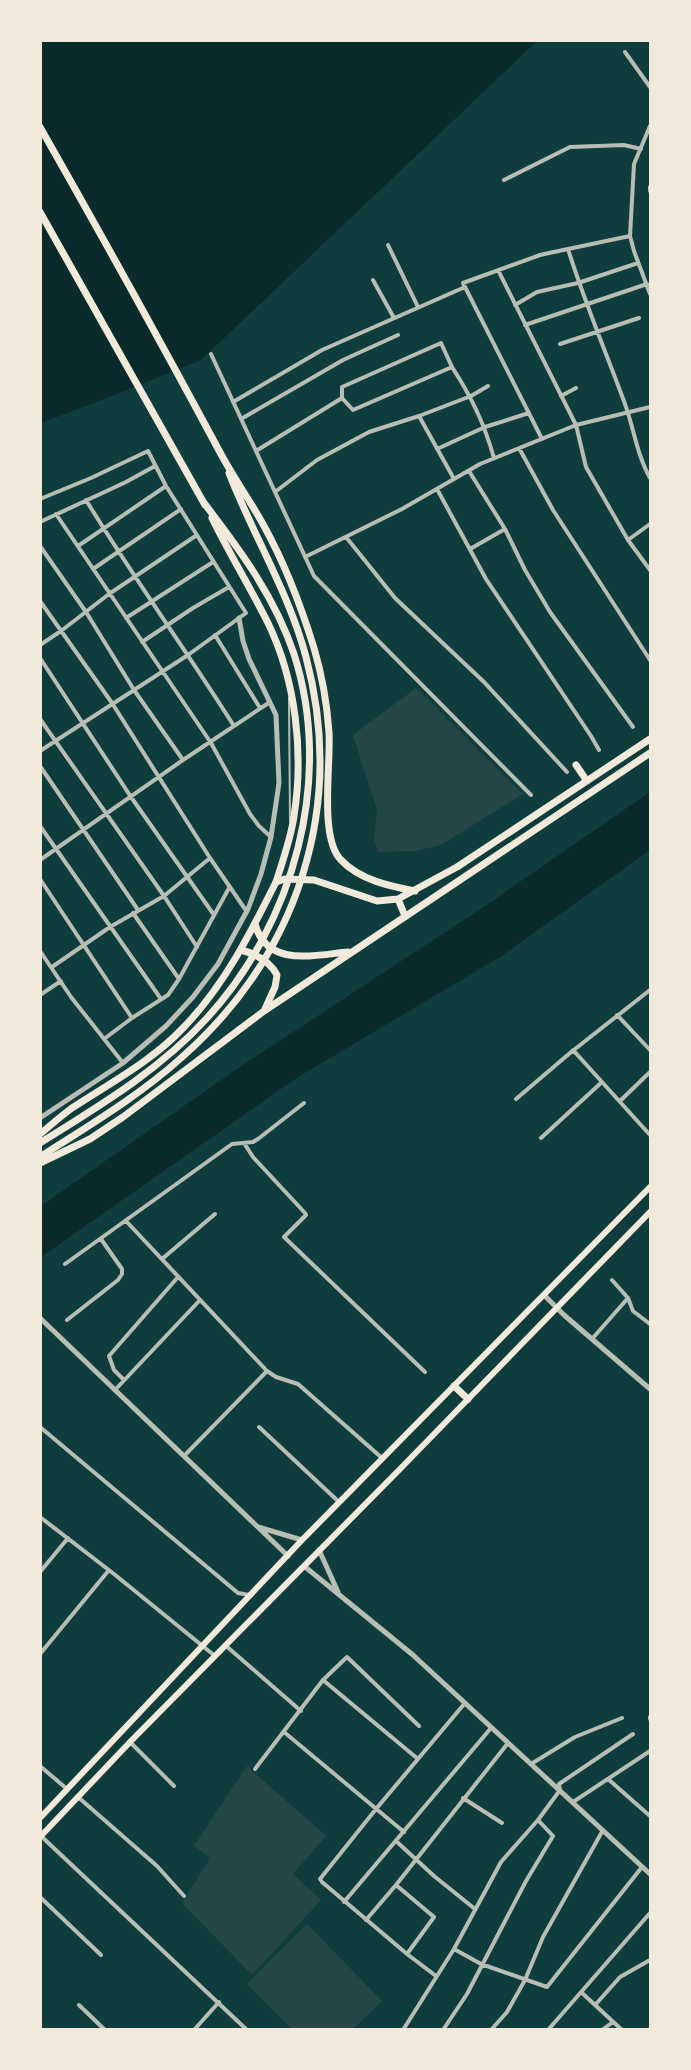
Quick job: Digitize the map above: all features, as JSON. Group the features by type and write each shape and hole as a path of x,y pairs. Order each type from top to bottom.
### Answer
{"main road":[{"path":"40,127 224,460 270,538 304,616 317,657 328,729 330,759 327,826 331,846 340,860 366,878 415,891"},
{"path":"40,212 204,503 268,624 289,686 298,761 294,816 276,882 241,950 212,993 183,1028 148,1058 70,1110 40,1134"},
{"path":"40,1157 141,1090 180,1060 219,1021 238,998 276,941 290,912 306,866 314,832 320,770 314,690 306,656 294,622 241,504 224,460"},
{"path":"40,1143 141,1077 181,1045 225,997 252,959 275,916 295,862 306,808 309,754 306,714 294,655 263,584 204,503"},
{"path":"276,882 285,879 314,880 365,899 377,901 398,899 458,867 651,739"},
{"path":"40,1163 90,1139 123,1117 264,1011 651,753"},
{"path":"576,765 587,781"},
{"path":"398,899 405,916"},
{"path":"255,924 258,934 266,945 284,955 309,956 351,952"},
{"path":"241,950 250,952 268,962 277,975 275,987 264,1011"},
{"path":"40,1818 302,1540 651,1187"},
{"path":"41,1836 130,1742 651,1212"},
{"path":"454,1386 468,1400"}],"street":[{"path":"625,52 651,87"},
{"path":"651,126 634,164 630,236 651,294"},
{"path":"504,180 570,147 624,145 641,149"},
{"path":"542,439 462,283 540,255 630,236"},
{"path":"388,245 418,308"},
{"path":"568,249 578,283 628,413 643,465 651,478"},
{"path":"515,305 537,292 578,283 638,263"},
{"path":"498,270 576,425 586,467 628,540 651,570"},
{"path":"373,280 394,318"},
{"path":"525,325 647,284"},
{"path":"233,402 322,350 465,287"},
{"path":"560,344 639,318"},
{"path":"241,419 343,360 398,335"},
{"path":"452,367 353,410 342,398 342,387 441,343 452,367 471,396 485,427 494,458"},
{"path":"211,354 314,576 516,777 531,795"},
{"path":"275,492 317,460 369,432 471,396 488,386"},
{"path":"561,396 576,388"},
{"path":"256,451 342,398"},
{"path":"306,557 402,509 494,458 576,425 651,407"},
{"path":"437,449 485,427 529,413"},
{"path":"419,416 454,479"},
{"path":"519,448 553,510 651,660"},
{"path":"40,498 91,478 147,451 166,486 246,613 40,751"},
{"path":"40,522 155,466"},
{"path":"469,471 505,529 525,570 550,612 633,727"},
{"path":"78,546 166,486"},
{"path":"438,489 486,579 544,664 598,750"},
{"path":"86,500 134,578 188,654 234,726"},
{"path":"93,569 181,509"},
{"path":"56,514 211,743 250,814 258,826 271,837"},
{"path":"628,540 651,524"},
{"path":"470,549 505,529"},
{"path":"40,645 61,632 109,594 196,535"},
{"path":"346,537 394,598 484,682 567,772"},
{"path":"40,546 86,612 134,690 183,760"},
{"path":"126,618 213,562"},
{"path":"142,642 228,587"},
{"path":"40,601 112,703 229,888 247,912"},
{"path":"41,1118 123,1063 166,1026 194,997 218,964 247,912 271,837 279,783 276,716 249,659 239,618"},
{"path":"215,635 260,708"},
{"path":"40,658 131,797 214,915"},
{"path":"40,860 270,702"},
{"path":"40,719 197,947"},
{"path":"40,765 179,979"},
{"path":"277,798 285,798"},
{"path":"40,826 160,999"},
{"path":"52,967 110,927 164,896 210,858"},
{"path":"40,879 132,1018"},
{"path":"104,1040 132,1018 168,995 229,888"},
{"path":"40,951 123,1063"},
{"path":"40,995 61,981"},
{"path":"516,1099 573,1050 651,990"},
{"path":"617,1015 651,1050"},
{"path":"573,1050 651,1135"},
{"path":"620,1101 651,1072"},
{"path":"541,1138 602,1082"},
{"path":"65,1264 232,1144 258,1140 304,1103"},
{"path":"244,1143 253,1157 306,1215 284,1237 424,1372"},
{"path":"162,1259 215,1214"},
{"path":"126,1221 267,1371 276,1377 298,1384 383,1458"},
{"path":"67,1320 123,1274 122,1269 101,1239"},
{"path":"124,1380 114,1370 109,1356 178,1276"},
{"path":"612,1280 628,1298 633,1311 651,1324"},
{"path":"544,1295 557,1309 648,1384 651,1389"},
{"path":"592,1339 628,1298"},
{"path":"115,1390 200,1300"},
{"path":"40,1318 288,1556"},
{"path":"184,1456 267,1371"},
{"path":"40,1427 238,1593 250,1595"},
{"path":"259,1427 339,1502"},
{"path":"40,1517 215,1656"},
{"path":"256,1526 302,1540"},
{"path":"40,1572 68,1538"},
{"path":"319,1550 339,1593"},
{"path":"304,1566 413,1655 651,1874"},
{"path":"40,1654 109,1570"},
{"path":"225,1646 301,1711"},
{"path":"255,1769 323,1680 347,1657 419,1726"},
{"path":"323,1680 418,1759"},
{"path":"436,1976 406,1954 320,1879 465,1702"},
{"path":"531,1764 575,1737 622,1718"},
{"path":"344,1902 491,1728"},
{"path":"284,1732 404,1832"},
{"path":"403,2030 454,1949 501,1862 538,1820 560,1790 559,1784 633,1734"},
{"path":"130,1742 174,1786"},
{"path":"366,1920 508,1743"},
{"path":"573,1802 651,1751"},
{"path":"40,1766 67,1789"},
{"path":"608,1779 651,1816"},
{"path":"78,1797 157,1866 184,1896"},
{"path":"463,1798 502,1823"},
{"path":"443,2030 467,1994 526,1881 554,1836 538,1820"},
{"path":"491,2030 507,2012 525,1980 543,1937 603,1830"},
{"path":"41,1836 247,2030"},
{"path":"396,1841 475,1909"},
{"path":"454,1949 481,1964 547,1987 642,1867"},
{"path":"396,1885 434,1917 406,1954"},
{"path":"40,1897 101,1955"},
{"path":"548,2030 651,1913"},
{"path":"597,2004 620,1977 651,1960"},
{"path":"581,1992 597,2004 622,2030"},
{"path":"194,2030 219,2002"},
{"path":"78,2005 105,2030"},
{"path":"602,2030 613,2022"}],"shaded area":[{"path":"41,41 537,41 201,360 41,423"},
{"path":"416,688 523,794 441,845 416,851 378,852 374,840 377,810 353,735"},
{"path":"650,792 650,850 500,957 298,1077 41,1257 41,1206 234,1071 485,906"},
{"path":"247,1766 326,1836 293,1874 321,1900 252,1975 182,1903 210,1858 194,1846"},
{"path":"307,1924 382,2001 353,2029 292,2029 247,1984"}]}
